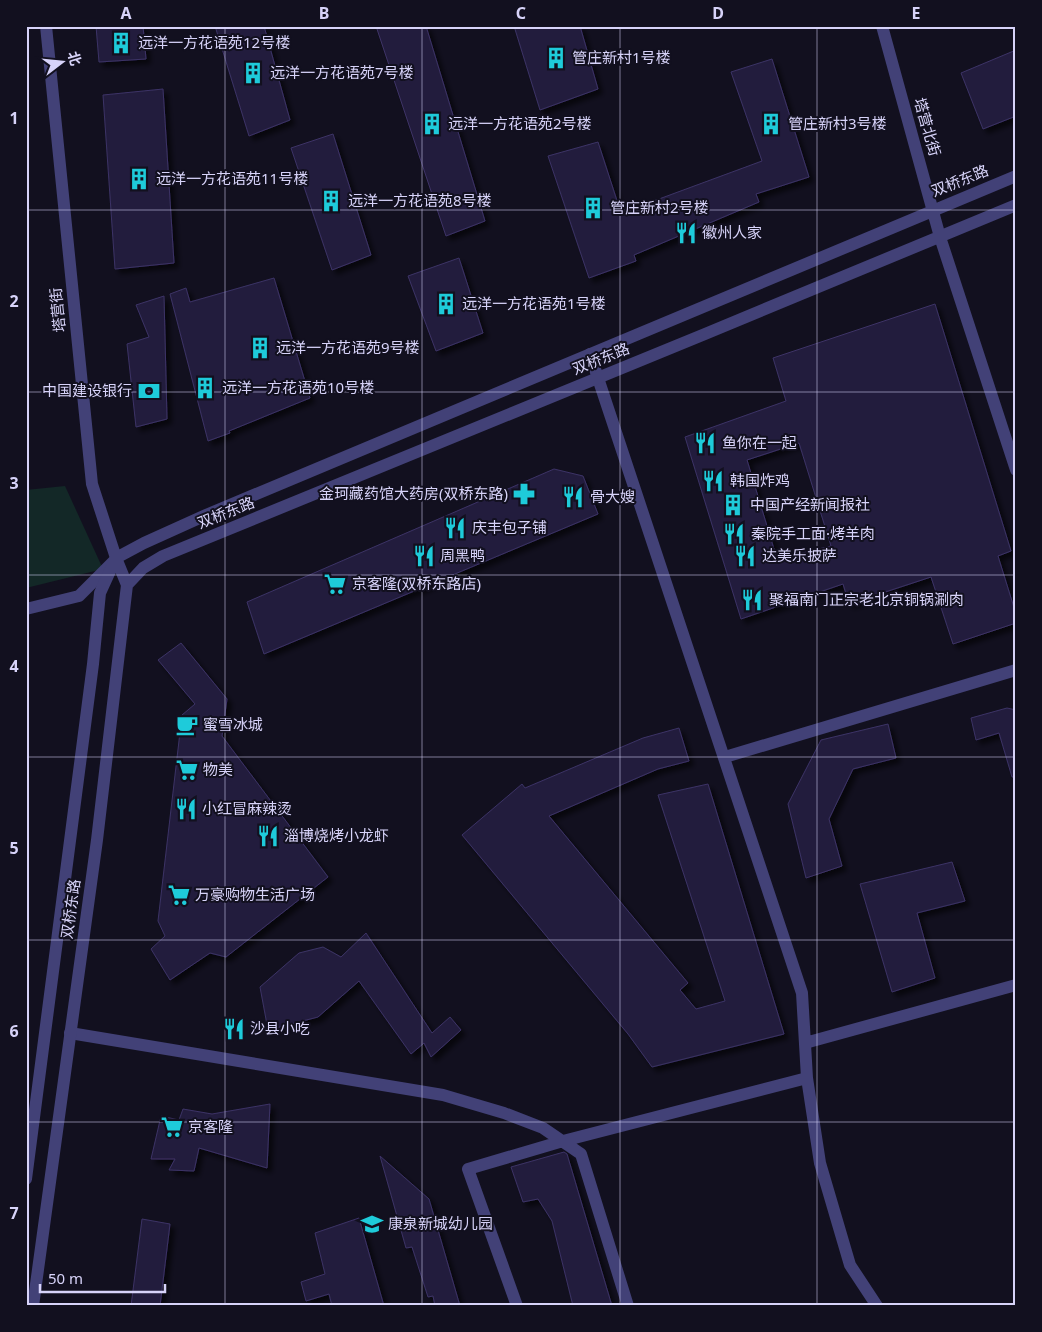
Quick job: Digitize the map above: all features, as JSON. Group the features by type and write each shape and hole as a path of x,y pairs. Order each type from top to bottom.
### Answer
{"street":[{"name":"塔营街","path":"46,26 92,484 116,558 128,585"},
{"name":"塔营北街","path":"882,26 940,237 1016,470"},
{"name":"双桥东路","path":"26,1179 93,664 100,593 116,558 206,515 1016,176"},
{"name":"双桥东路","path":"33,1306 97,840 128,585 143,568 163,556 1016,205"},
{"path":"590,354 802,993 807,1078 820,1163 850,1264 877,1306"},
{"path":"26,609 79,596 116,558"},
{"path":"725,757 1016,670"},
{"path":"805,1043 1016,985"},
{"path":"70,1033 443,1095 504,1113 543,1128 581,1154 628,1306"},
{"path":"518,1306 468,1169 563,1141 807,1078"}],"green space":[{"path":"65,486 103,569 26,588 26,490"}],"building":[{"name":"远洋一方花语苑12号楼","path":"96,26 143,26 146,59 99,62"},
{"name":"远洋一方花语苑7号楼","path":"215,26 264,26 290,120 249,136"},
{"name":"远洋一方花语苑2号楼","path":"376,26 426,26 485,221 446,236"},
{"name":"管庄新村1号楼","path":"514,26 580,26 598,89 540,110"},
{"path":"1016,50 1016,116 983,129 961,73"},
{"path":"772,59 809,177 756,194 759,202 634,255 636,261 589,278 548,156 598,142 621,213 762,161 731,72"},
{"name":"远洋一方花语苑11号楼","path":"163,89 174,263 115,269 103,95"},
{"name":"远洋一方花语苑8号楼","path":"333,134 371,255 332,270 291,148"},
{"name":"远洋一方花语苑1号楼","path":"459,258 483,333 436,351 408,276"},
{"path":"274,278 310,398 208,441 170,294 186,288 190,302"},
{"name":"中国建设银行","path":"164,296 167,419 136,427 127,344 149,337 136,305"},
{"path":"935,304 1011,551 998,556 1016,614 1016,623 953,644 931,577 849,604 843,584 741,619 685,437 786,401 773,358","holes":["799,443 831,546 777,559 747,460"]},
{"path":"554,469 583,476 598,514 264,654 247,602"},
{"path":"181,643 227,699 222,736 328,877 226,957 210,953 170,980 151,949 165,936 158,921 182,715 195,704 158,660"},
{"path":"1007,708 1016,710 1016,777 1012,777 999,733 976,740 971,718"},
{"path":"888,724 896,758 853,769 829,819 842,866 806,878 788,804 821,740"},
{"path":"679,728 689,761 658,769 549,816 688,983 680,990 696,1009 725,1001 658,795 708,784 784,1034 652,1067 628,1034 462,835 522,784 525,788 643,738"},
{"path":"952,862 965,901 917,913 935,978 892,992 860,884"},
{"path":"366,933 432,1033 450,1017 461,1030 431,1057 424,1043 411,1054 359,981 318,1017 268,1030 260,987 299,953 323,947 341,957"},
{"path":"270,1104 267,1168 199,1148 194,1171 169,1170 175,1159 151,1159 161,1116 179,1120 183,1109 212,1114"},
{"path":"564,1152 567,1154 612,1306 573,1306 552,1221 538,1199 523,1202 511,1167"},
{"path":"380,1156 429,1199 460,1306 435,1306 433,1296 428,1297 412,1247 406,1248"},
{"path":"359,1218 384,1306 332,1306 329,1294 306,1301 301,1282 325,1274 315,1233"},
{"path":"142,1219 170,1224 160,1306 131,1306"}],"place":[{"name":"远洋一方花语苑12号楼","path":"121,43"},
{"name":"管庄新村1号楼","path":"556,58"},
{"name":"远洋一方花语苑7号楼","path":"253,73"},
{"name":"远洋一方花语苑2号楼","path":"432,124"},
{"name":"管庄新村3号楼","path":"771,124"},
{"name":"远洋一方花语苑11号楼","path":"139,179"},
{"name":"远洋一方花语苑8号楼","path":"331,201"},
{"name":"管庄新村2号楼","path":"593,208"},
{"name":"徽州人家","path":"686,233"},
{"name":"远洋一方花语苑1号楼","path":"446,304"},
{"name":"远洋一方花语苑9号楼","path":"260,348"},
{"name":"远洋一方花语苑10号楼","path":"205,388"},
{"name":"中国建设银行","path":"149,391"},
{"name":"鱼你在一起","path":"705,443"},
{"name":"韩国炸鸡","path":"713,481"},
{"name":"金珂藏药馆大药房(双桥东路)","path":"524,494"},
{"name":"骨大嫂","path":"573,497"},
{"name":"中国产经新闻报社","path":"733,505"},
{"name":"庆丰包子铺","path":"455,528"},
{"name":"秦院手工面·烤羊肉","path":"734,534"},
{"name":"周黑鸭","path":"424,556"},
{"name":"达美乐披萨","path":"745,556"},
{"name":"京客隆(双桥东路店)","path":"335,584"},
{"name":"聚福南门正宗老北京铜锅涮肉","path":"752,600"},
{"name":"蜜雪冰城","path":"187,725"},
{"name":"物美","path":"187,770"},
{"name":"小红冒麻辣烫","path":"186,809"},
{"name":"淄博烧烤小龙虾","path":"268,836"},
{"name":"万豪购物生活广场","path":"179,895"},
{"name":"沙县小吃","path":"234,1029"},
{"name":"京客隆","path":"172,1127"},
{"name":"康泉新城幼儿园","path":"372,1224"}]}
